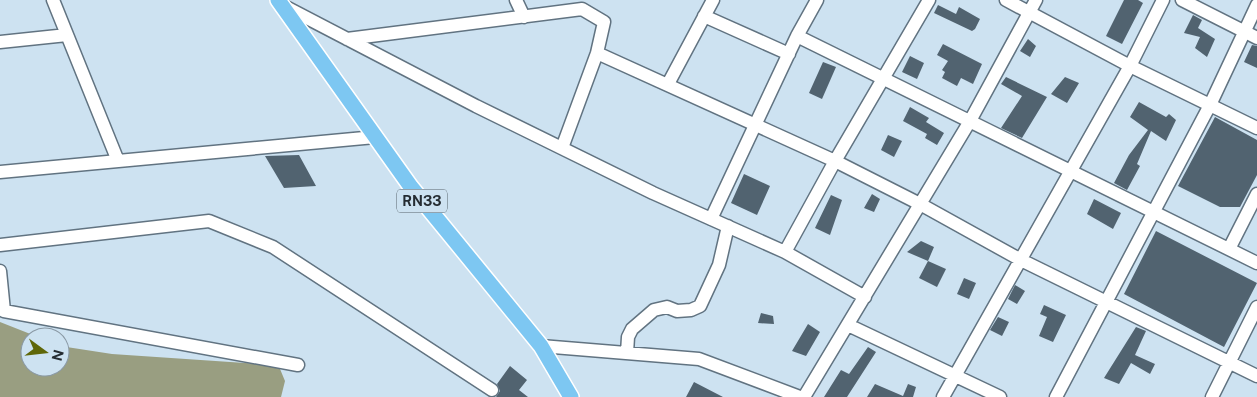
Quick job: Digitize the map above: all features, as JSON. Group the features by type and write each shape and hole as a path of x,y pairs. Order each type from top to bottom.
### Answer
{"main road":[{"name":"RN33","path":"277,1 411,187 541,346 571,397"}],"street":[{"path":"53,0 118,161"},
{"path":"516,0 524,17"},
{"path":"668,84 713,0"},
{"path":"711,219 797,36 817,0"},
{"path":"785,252 835,161 929,0"},
{"path":"1006,0 1130,66 1257,128"},
{"path":"804,397 970,121 1036,0"},
{"path":"943,397 1130,66 1163,0"},
{"path":"1182,0 1257,38"},
{"path":"277,1 347,39 562,148 785,252 865,297"},
{"path":"347,39 524,17 585,5 604,22 597,53 562,148"},
{"path":"1056,397 1210,105 1257,5"},
{"path":"704,16 789,54"},
{"path":"0,42 67,35"},
{"path":"797,36 1257,263"},
{"path":"597,53 835,161 920,204 1021,260 1228,364 1257,376"},
{"path":"0,172 375,137"},
{"path":"1229,249 1257,194"},
{"path":"0,245 209,221 273,247 492,390"},
{"path":"627,353 628,337 632,329 654,310 666,307 677,311 691,310 700,306 719,265 728,226"},
{"path":"0,271 4,311 298,366"},
{"path":"1212,397 1257,307"},
{"path":"848,325 1000,397"},
{"path":"541,346 699,359 800,397"}],"shaded area":[{"path":"0,322 20,330 20,377 70,377 70,348 112,354 261,364 280,369 285,381 281,397 0,397"}],"building":[{"path":"1124,0 1138,0 1143,3 1122,44 1106,36"},
{"path":"938,5 956,14 959,7 980,19 972,31 934,13"},
{"path":"1193,15 1202,20 1198,28 1215,39 1207,57 1195,48 1200,37 1184,33"},
{"path":"1028,39 1036,46 1030,57 1020,51"},
{"path":"943,44 982,64 973,84 961,78 957,86 942,78 945,72 942,70 948,61 937,55"},
{"path":"1252,45 1257,46 1257,68 1244,62"},
{"path":"910,56 924,63 917,79 902,72"},
{"path":"823,62 836,67 822,99 809,93"},
{"path":"1006,77 1047,97 1022,138 1001,128 1022,96 1001,84"},
{"path":"1065,77 1079,83 1067,103 1051,94"},
{"path":"1139,102 1166,117 1169,114 1176,120 1166,141 1151,131 1137,164 1140,166 1127,190 1114,183 1129,155 1148,130 1130,117"},
{"path":"910,107 929,118 926,122 944,133 937,145 925,138 927,134 903,121"},
{"path":"1215,117 1257,140 1257,175 1240,207 1220,207 1178,186"},
{"path":"888,135 902,141 894,157 881,150"},
{"path":"299,155 316,186 284,188 265,156"},
{"path":"744,174 770,186 757,215 731,203"},
{"path":"872,194 880,199 874,212 864,208"},
{"path":"831,195 842,200 830,235 815,228"},
{"path":"1094,199 1121,213 1113,229 1087,214"},
{"path":"1156,231 1257,283 1224,347 1124,294"},
{"path":"921,241 934,247 928,261 907,252"},
{"path":"928,261 946,269 937,287 919,278"},
{"path":"964,278 976,283 969,299 957,294"},
{"path":"1015,285 1025,291 1017,304 1008,299"},
{"path":"1044,305 1066,315 1053,342 1039,336 1047,317 1040,314"},
{"path":"761,313 773,316 774,324 758,323"},
{"path":"998,317 1009,322 1002,336 990,330"},
{"path":"808,324 820,332 806,356 792,351"},
{"path":"1136,327 1146,331 1135,355 1155,364 1150,374 1131,363 1119,384 1104,378"},
{"path":"868,347 876,352 847,397 824,397 841,370 849,374"},
{"path":"510,366 527,380 519,390 528,397 496,397 500,391 497,384"},
{"path":"694,382 723,397 686,397"},
{"path":"875,384 903,396 908,384 916,387 913,397 867,397"}]}
